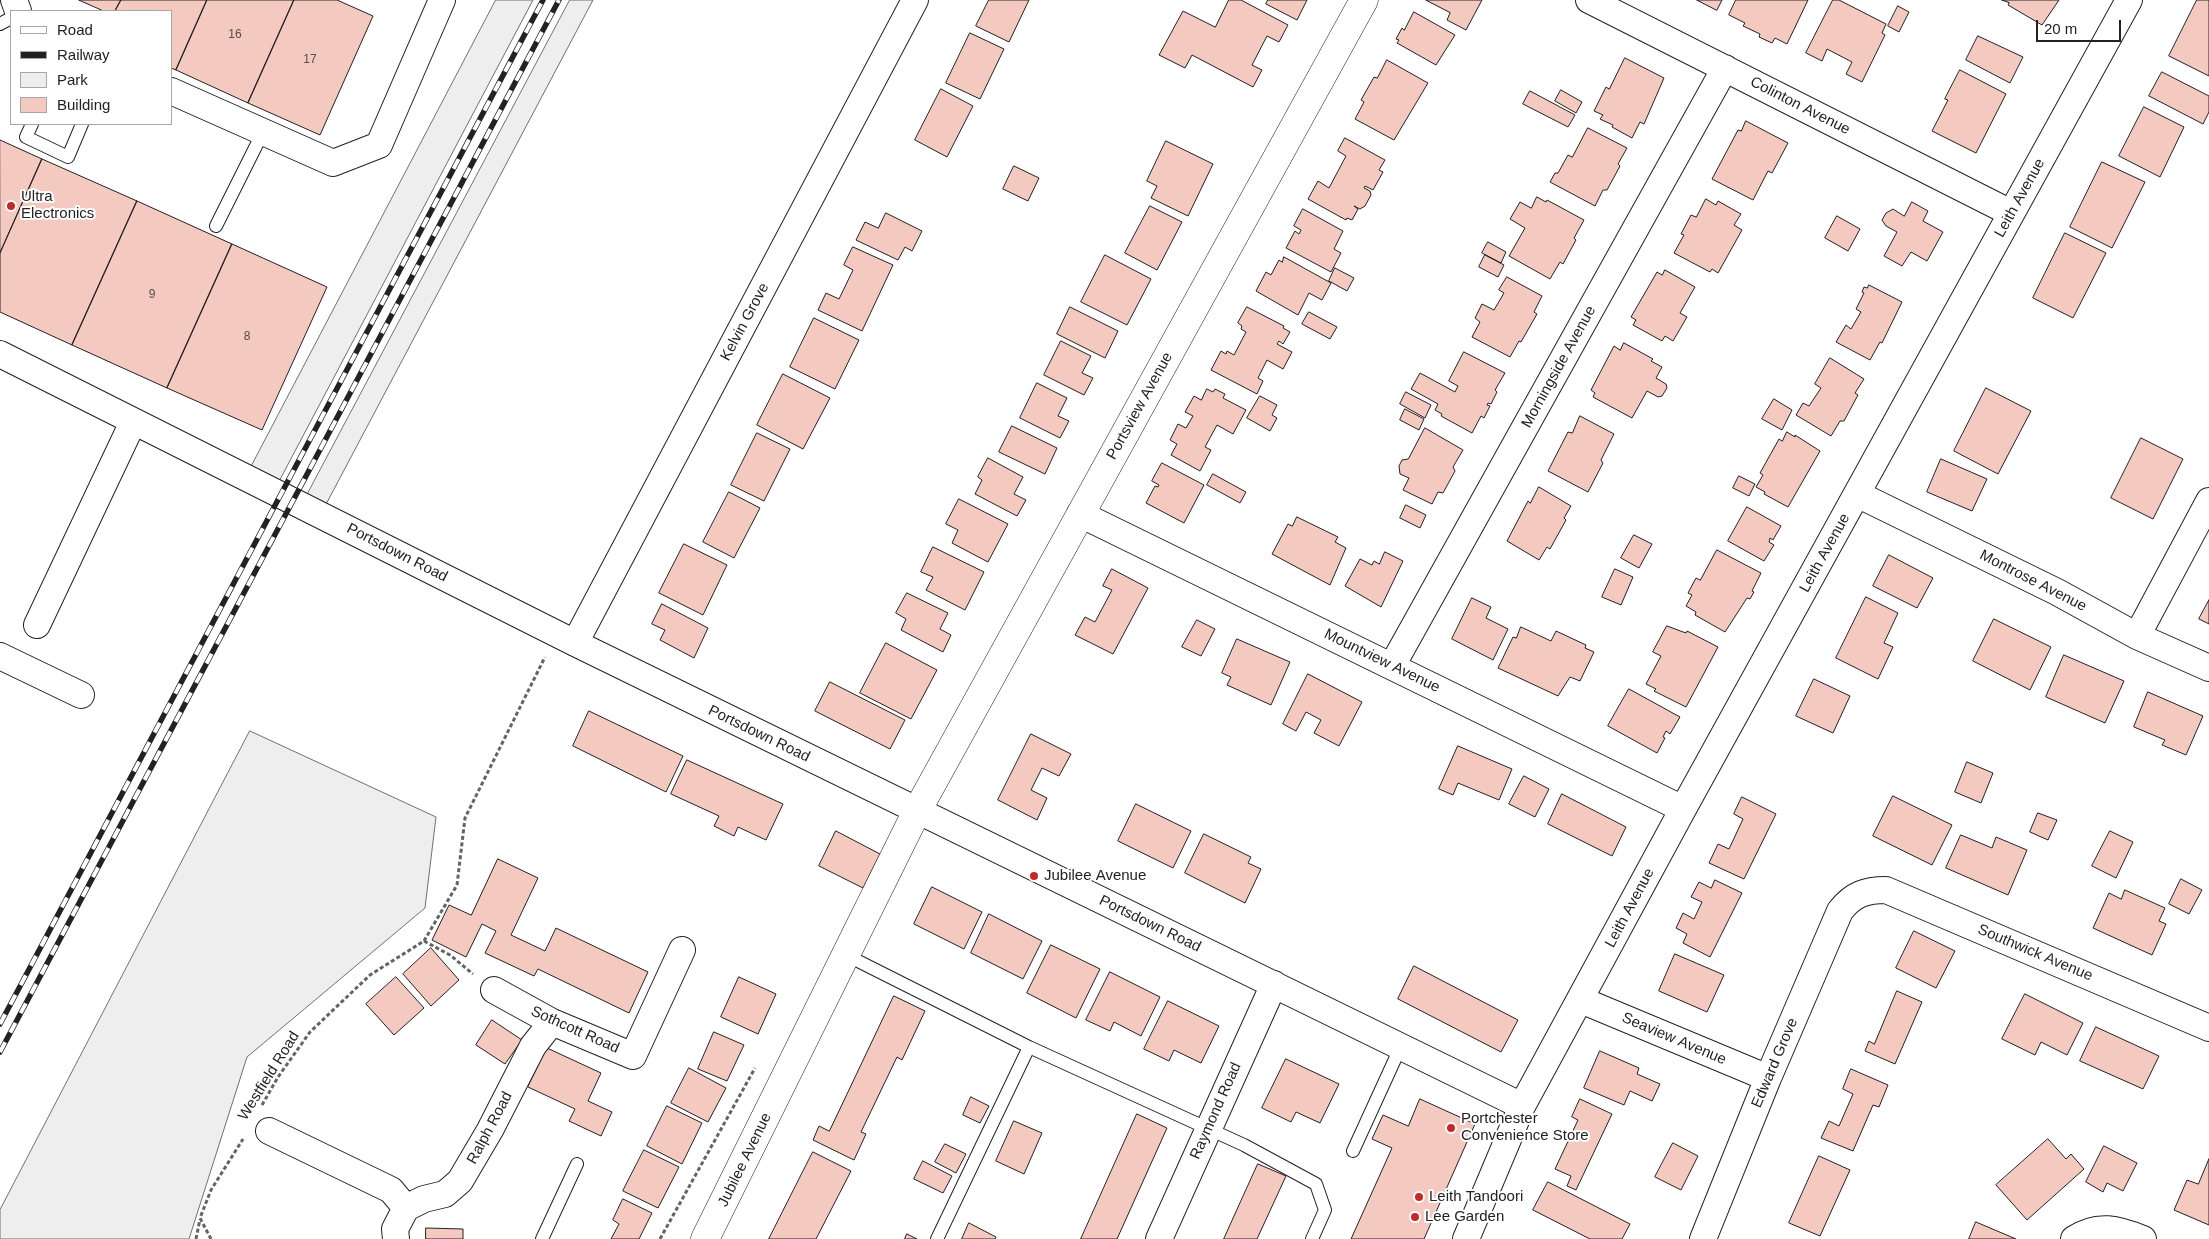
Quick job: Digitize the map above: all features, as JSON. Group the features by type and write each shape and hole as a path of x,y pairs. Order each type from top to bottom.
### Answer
{"street":[{"path":"172,91 333,163 379,145 442,0"},
{"name":"Kelvin Grove","path":"565,638 915,0"},
{"name":"Portsview Avenue","path":"917,811 1364,0"},
{"name":"Colinton Avenue","path":"1589,0 2011,213"},
{"name":"Leith Avenue","path":"1466,1239 1522,1106 1683,809 2129,0"},
{"name":"Morningside Avenue","path":"1392,666 1725,68"},
{"name":"Portsdown Road","path":"0,354 565,638 1522,1106"},
{"path":"37,625 133,422"},
{"name":"Montrose Avenue","path":"1858,494 2057,592 2136,636 2209,668"},
{"path":"2136,636 2209,501"},
{"name":"Mountview Avenue","path":"1080,514 1683,809"},
{"path":"0,656 82,695"},
{"name":"Jubilee Avenue","path":"707,1239 917,811"},
{"name":"Southwick Avenue","path":"1858,894 1871,890 1886,890 2209,1028"},
{"name":"Edward Grove","path":"1703,1239 1768,1078 1840,910 1858,894"},
{"name":"Sothcott Road","path":"494,990 552,1022 633,1056 682,950"},
{"name":"Raymond Road","path":"1158,1239 1274,984"},
{"name":"Seaview Avenue","path":"1581,1000 1768,1078"},
{"name":"Ralph Road","path":"406,1208 424,1199 445,1194 460,1181 490,1130 532,1046 552,1022"},
{"path":"259,1123 391,1190 406,1208 395,1229 396,1239"},
{"path":"2074,1239 2095,1229 2111,1228 2143,1239"}],"lane":[{"path":"32,125 26,137 68,157 82,125"},
{"path":"216,226 263,132"},
{"path":"846,955 1029,1047 1209,1128 1316,1184 1325,1210 1312,1239"},
{"path":"1353,1151 1401,1046"},
{"path":"937,1239 1029,1047"},
{"path":"542,1239 577,1164"}],"path":[{"name":"Westfield Road","path":"196,1239 200,1218 211,1190 259,1123 278,1077 310,1032 370,975 424,941 457,885 465,818 565,638"},
{"path":"424,941 450,955 494,990"},
{"path":"660,1239 759,1062"},
{"path":"200,1218 211,1239"}],"green space":[{"path":"496,0 533,0 275,489 250,469"},
{"path":"570,0 593,0 324,508 306,497"},
{"path":"250,731 436,817 425,908 247,1057 189,1239 0,1239 0,1210"}],"building":[{"path":"79,0 121,0 116,10 102,10"},
{"path":"121,0 207,0 176,70 172,68 172,10 116,10"},
{"path":"207,0 294,0 248,103 176,70"},
{"path":"294,0 337,0 373,16 320,135 248,103"},
{"path":"989,0 1029,0 1009,42 976,26"},
{"path":"1229,0 1241,0 1288,25 1279,42 1267,36 1252,65 1262,70 1253,87 1192,55 1185,68 1159,55 1183,11 1215,27"},
{"path":"1268,0 1307,0 1297,20 1266,4"},
{"path":"1426,0 1482,0 1466,30 1447,20 1450,13"},
{"path":"1697,0 1722,0 1717,10"},
{"path":"1736,0 1808,0 1787,44 1775,38 1772,43 1759,37 1760,34 1743,26 1745,23 1729,15"},
{"path":"1833,0 1839,0 1886,24 1882,33 1885,35 1862,82 1846,74 1852,62 1827,49 1822,61 1806,53"},
{"path":"2002,0 2059,0 2042,25"},
{"path":"2197,0 2209,0 2209,76 2169,56"},
{"path":"1898,6 1909,12 1899,32 1888,26"},
{"path":"1414,12 1455,35 1436,65 1397,43 1399,40 1396,39 1402,28 1404,30"},
{"path":"970,33 1004,49 980,99 946,83"},
{"path":"1978,36 2023,57 2010,83 1966,60"},
{"path":"1625,58 1664,78 1644,124 1640,122 1632,138 1600,119 1603,115 1594,111 1606,87 1609,89"},
{"path":"1387,60 1428,83 1394,140 1355,119 1364,102 1361,100 1374,77 1377,78"},
{"path":"1960,70 2006,94 1976,153 1932,131 1948,100 1945,99"},
{"path":"2162,72 2209,96 2209,112 2203,124 2149,96"},
{"path":"941,89 973,106 947,157 915,140"},
{"path":"1561,90 1582,102 1576,113 1555,101"},
{"path":"1530,91 1575,115 1568,127 1523,104"},
{"path":"2144,107 2184,127 2160,177 2119,156"},
{"path":"1746,121 1788,143 1772,173 1768,171 1753,200 1712,179 1738,130 1741,131"},
{"path":"1588,128 1627,148 1607,190 1603,190 1595,206 1550,182 1555,173 1558,173 1568,155 1572,157"},
{"path":"1345,138 1385,160 1379,170 1383,172 1373,190 1365,186 1364,188 1370,191 1371,195 1365,206 1360,209 1354,206 1358,209 1352,220 1347,218 1346,220 1308,199 1318,181 1329,188 1346,156 1338,151"},
{"name":"Ultra Electronics","path":"0,140 42,159 0,253"},
{"path":"1166,141 1213,164 1188,216 1151,198 1157,186 1147,181"},
{"path":"42,159 137,201 72,345 0,312 0,253"},
{"path":"2102,162 2145,182 2112,248 2070,227"},
{"path":"1014,166 1039,178 1028,201 1003,189"},
{"path":"1537,197 1546,202 1547,200 1584,220 1563,264 1560,262 1550,279 1509,256 1525,228 1510,219 1520,202 1531,208"},
{"path":"1706,199 1716,205 1718,201 1741,214 1734,225 1742,230 1718,273 1712,269 1710,272 1674,253 1684,235 1681,234 1691,215 1696,217"},
{"path":"137,201 232,244 167,388 72,345"},
{"path":"1912,202 1928,211 1923,221 1943,232 1927,261 1911,252 1902,266 1884,256 1897,232 1886,226 1882,220 1886,213 1893,209 1904,216"},
{"path":"1150,206 1182,222 1157,270 1125,253"},
{"path":"1303,209 1343,231 1334,249 1341,253 1331,272 1286,248 1295,231 1299,234 1301,230 1294,226"},
{"path":"886,213 922,231 912,251 905,247 898,260 856,240 865,222 878,228"},
{"path":"1837,216 1860,229 1848,251 1825,238"},
{"path":"2065,233 2106,253 2073,318 2033,298"},
{"path":"1488,242 1506,252 1501,263 1482,253"},
{"path":"232,244 327,287 262,430 167,388"},
{"path":"853,247 893,265 862,331 818,310 826,293 839,299 853,270 844,265"},
{"path":"1105,255 1151,279 1127,325 1081,302"},
{"path":"1485,255 1504,265 1498,277 1479,267"},
{"path":"1284,257 1331,283 1322,300 1309,293 1298,315 1256,291 1266,272 1271,275 1279,260 1282,262"},
{"path":"1335,268 1354,278 1347,291 1329,281"},
{"path":"1665,270 1695,287 1680,313 1687,317 1673,341 1665,336 1662,341 1633,325 1636,320 1631,317 1657,272 1662,275"},
{"path":"1507,277 1542,296 1534,312 1537,314 1510,357 1472,337 1480,322 1475,318 1482,304 1494,310 1504,293 1499,290"},
{"path":"1869,285 1902,302 1882,343 1880,342 1870,360 1836,342 1846,325 1851,329 1861,312 1856,309 1864,293 1862,292 1864,287 1867,288"},
{"path":"1070,307 1118,331 1105,358 1057,334"},
{"path":"1247,307 1284,326 1283,328 1290,332 1283,344 1279,341 1277,344 1292,352 1283,369 1267,360 1258,378 1263,381 1257,394 1211,370 1221,351 1226,354 1227,351 1234,355 1246,332 1241,329 1242,326 1238,323"},
{"path":"1309,312 1337,327 1330,339 1302,324"},
{"path":"814,318 859,340 835,389 790,367"},
{"path":"1061,341 1091,356 1082,373 1093,378 1084,395 1044,375"},
{"path":"1624,343 1653,359 1651,361 1662,367 1656,378 1666,384 1667,388 1662,396 1658,397 1647,391 1632,418 1593,397 1595,393 1591,390 1614,346 1620,350"},
{"path":"1464,352 1505,373 1495,390 1497,392 1491,404 1488,403 1487,405 1490,406 1484,418 1481,416 1472,433 1441,416 1442,414 1435,410 1438,404 1411,389 1420,373 1455,392 1458,386 1449,381"},
{"path":"1830,358 1864,379 1855,393 1858,395 1844,421 1840,421 1831,436 1796,415 1803,403 1809,406 1821,388 1815,384"},
{"path":"783,374 830,398 803,449 757,425"},
{"path":"1037,383 1067,398 1058,416 1069,421 1060,438 1020,418"},
{"path":"1986,388 2031,411 1998,474 1954,451"},
{"path":"1207,389 1213,392 1215,389 1225,394 1223,398 1246,410 1233,434 1217,425 1205,447 1211,450 1200,471 1171,455 1177,444 1170,440 1178,424 1186,428 1193,416 1185,412 1194,396 1201,400"},
{"path":"1406,392 1431,405 1425,418 1400,404"},
{"path":"1260,396 1277,405 1272,415 1277,418 1270,431 1247,418"},
{"path":"1774,399 1792,410 1782,430 1762,419"},
{"path":"1405,409 1424,419 1419,430 1400,420"},
{"path":"1580,416 1614,434 1601,460 1603,463 1588,492 1548,471 1568,432 1572,433"},
{"path":"1012,426 1057,448 1045,474 999,452"},
{"path":"1425,428 1463,450 1453,467 1455,471 1443,493 1438,492 1432,504 1403,490 1409,478 1400,474 1399,466 1402,460 1408,459"},
{"path":"1787,432 1820,451 1788,507 1764,494 1765,492 1756,487 1763,475 1760,473 1779,439 1782,441"},
{"path":"757,433 790,449 764,501 731,485"},
{"path":"2141,438 2183,459 2153,519 2111,498"},
{"path":"988,458 1023,477 1014,494 1026,500 1017,516 975,494 982,480 978,477"},
{"path":"1941,459 1987,479 1972,511 1927,492"},
{"path":"1162,463 1204,485 1184,523 1146,503 1155,486 1158,487 1159,485 1152,481"},
{"path":"1213,474 1246,492 1240,503 1207,485"},
{"path":"1739,476 1755,484 1749,496 1733,488"},
{"path":"1539,487 1571,506 1564,518 1566,520 1550,549 1547,547 1539,560 1507,541 1528,501 1530,503"},
{"path":"729,492 760,508 734,558 703,542"},
{"path":"959,499 1008,524 988,562 952,543 958,530 946,524"},
{"path":"1406,505 1426,515 1420,528 1400,518"},
{"path":"1747,507 1781,526 1773,540 1770,538 1769,542 1774,545 1764,561 1728,541"},
{"path":"1297,517 1338,537 1335,542 1346,548 1330,585 1272,554 1288,524 1292,526"},
{"path":"1634,535 1652,544 1639,568 1621,558"},
{"path":"684,544 727,565 703,615 659,593"},
{"path":"933,547 984,572 965,610 926,590 933,577 921,572"},
{"path":"1717,550 1761,573 1750,599 1747,598 1725,632 1695,615 1696,612 1686,606 1692,595 1688,593 1696,578 1700,580"},
{"path":"1385,552 1403,561 1381,607 1345,586 1360,559 1372,565 1374,561 1379,564"},
{"path":"1889,555 1933,578 1917,608 1873,586"},
{"path":"1112,569 1148,588 1113,654 1075,635 1085,617 1095,622 1112,590 1103,586"},
{"path":"1615,569 1633,577 1621,605 1602,597"},
{"path":"907,593 948,613 940,629 951,635 943,652 901,630 906,619 896,613"},
{"path":"1866,597 1898,613 1884,643 1893,647 1878,679 1836,658"},
{"path":"1472,598 1491,607 1486,618 1508,629 1493,660 1452,639"},
{"path":"2209,600 2209,624 2199,619"},
{"path":"662,604 708,628 694,658 660,640 665,630 652,624"},
{"path":"1994,619 2051,647 2030,690 1973,661"},
{"path":"1197,620 1215,629 1201,656 1182,647"},
{"path":"1667,626 1686,633 1687,631 1718,647 1686,707 1654,691 1656,689 1646,684 1661,656 1653,652"},
{"path":"1521,627 1551,641 1556,631 1586,645 1585,648 1594,652 1580,681 1570,677 1558,696 1498,668 1513,637 1516,638"},
{"path":"1237,639 1290,662 1271,705 1227,685 1231,677 1222,673"},
{"path":"886,643 937,670 911,719 860,693"},
{"path":"2064,655 2124,681 2105,723 2046,697"},
{"path":"1308,674 1362,702 1339,746 1314,733 1321,720 1306,712 1296,731 1283,724"},
{"path":"1814,679 1850,696 1833,733 1796,716"},
{"path":"830,682 905,720 890,749 815,711"},
{"path":"1629,689 1680,717 1670,734 1666,731 1663,737 1665,738 1657,753 1608,726"},
{"path":"2148,692 2203,716 2186,755 2162,745 2165,740 2134,727"},
{"path":"589,711 683,756 666,792 573,746"},
{"path":"1031,734 1071,754 1059,776 1042,768 1031,790 1047,798 1037,820 998,800"},
{"path":"1458,746 1512,769 1499,800 1458,783 1453,795 1439,789"},
{"path":"687,760 783,804 766,840 738,827 734,836 714,826 719,816 671,794"},
{"path":"1967,762 1993,773 1981,803 1955,792"},
{"path":"1524,776 1549,789 1535,817 1509,804"},
{"path":"1562,794 1626,827 1612,856 1548,824"},
{"path":"1893,796 1952,825 1932,865 1873,836"},
{"path":"1742,797 1776,814 1744,879 1709,863 1718,844 1729,849 1743,819 1734,814"},
{"path":"1136,804 1191,831 1173,868 1118,841"},
{"path":"2038,813 2057,820 2048,840 2030,832"},
{"path":"836,831 880,854 863,888 819,866"},
{"path":"2110,831 2133,842 2116,878 2092,866"},
{"path":"1204,834 1251,857 1248,863 1261,869 1245,903 1185,873"},
{"path":"1961,835 1992,848 1996,837 2027,850 2008,895 1946,868"},
{"path":"498,859 538,878 511,935 545,951 556,928 648,972 629,1013 538,969 534,976 485,953 496,931 482,924 466,957 432,940 449,905 471,915"},
{"path":"2181,879 2202,890 2189,914 2169,904"},
{"path":"1715,880 1742,893 1710,957 1683,943 1687,934 1676,928 1683,913 1694,919 1702,902 1691,897 1699,882 1711,888"},
{"path":"932,887 982,912 964,949 914,924"},
{"path":"2125,890 2165,908 2159,921 2166,924 2152,955 2093,928 2109,893 2121,899"},
{"path":"989,914 1042,941 1023,979 971,953"},
{"path":"1914,931 1955,951 1936,988 1896,968"},
{"path":"1051,945 1100,969 1076,1018 1027,993"},
{"path":"431,948 459,980 431,1006 403,974"},
{"path":"1675,954 1724,975 1707,1012 1659,991"},
{"path":"1414,966 1518,1020 1501,1052 1398,999"},
{"path":"1110,972 1160,997 1141,1036 1114,1022 1110,1031 1086,1020"},
{"path":"396,977 424,1008 394,1035 366,1004"},
{"path":"739,977 776,994 758,1034 721,1017"},
{"path":"1897,991 1922,1002 1895,1064 1865,1051 1869,1041 1874,1044"},
{"path":"2025,994 2083,1023 2067,1055 2041,1042 2035,1055 2002,1039"},
{"path":"894,996 925,1011 902,1060 897,1057 861,1132 866,1134 854,1160 813,1140 819,1126 829,1131"},
{"path":"1168,1001 1219,1026 1201,1063 1174,1050 1169,1061 1144,1049"},
{"path":"492,1020 522,1040 505,1064 476,1045"},
{"path":"2096,1027 2159,1056 2143,1089 2080,1061"},
{"path":"714,1032 744,1045 727,1081 698,1069"},
{"path":"547,1048 601,1073 588,1101 612,1112 601,1136 569,1121 575,1109 528,1087"},
{"path":"1600,1051 1639,1068 1637,1074 1660,1084 1652,1101 1630,1091 1624,1105 1584,1088"},
{"path":"1286,1059 1339,1084 1320,1123 1296,1112 1291,1122 1262,1108"},
{"path":"689,1068 726,1088 708,1122 671,1103"},
{"path":"1851,1069 1888,1085 1879,1107 1873,1105 1853,1151 1821,1138 1829,1121 1839,1126 1853,1094 1843,1089"},
{"path":"971,1097 989,1106 980,1123 963,1115"},
{"path":"1420,1099 1475,1124 1424,1239 1351,1239 1392,1148 1372,1139 1383,1115 1408,1126"},
{"path":"1580,1099 1612,1114 1576,1190 1567,1186 1571,1176 1555,1169 1578,1120 1572,1117"},
{"path":"667,1106 702,1123 682,1164 647,1146"},
{"path":"1137,1114 1167,1128 1117,1239 1081,1239"},
{"path":"1014,1121 1042,1133 1024,1174 996,1161"},
{"path":"2048,1139 2066,1159 2071,1154 2084,1169 2027,1220 1996,1185"},
{"path":"1673,1143 1698,1156 1681,1190 1655,1177"},
{"path":"945,1144 966,1154 956,1173 935,1162"},
{"path":"2104,1146 2137,1163 2123,1191 2107,1183 2103,1192 2086,1182"},
{"path":"644,1150 679,1167 658,1208 623,1191"},
{"path":"813,1152 851,1171 816,1239 769,1239"},
{"path":"1819,1156 1850,1170 1820,1236 1789,1223"},
{"path":"2209,1159 2209,1225 2174,1210 2187,1180 2198,1184"},
{"path":"923,1161 952,1176 943,1193 914,1179"},
{"path":"1258,1164 1286,1176 1257,1239 1224,1239"},
{"path":"1548,1182 1630,1224 1622,1239 1590,1239 1533,1210"},
{"path":"623,1199 652,1213 639,1239 611,1239 619,1224 613,1220"},
{"path":"1976,1222 2016,1239 1969,1239"},
{"path":"969,1223 996,1237 995,1239 962,1239"},
{"path":"426,1228 463,1229 463,1239 426,1239"},
{"path":"907,1234 917,1239 905,1239"}],"railway":[{"path":"0,1024 543,0"},
{"path":"0,1052 559,0"}],"place":[{"name":"Ultra Electronics","path":"11,206"},
{"name":"Jubilee Avenue","path":"1034,876"},
{"name":"Portchester Convenience Store","path":"1451,1128"},
{"name":"Leith Tandoori","path":"1419,1197"},
{"name":"Lee Garden","path":"1415,1217"}]}
